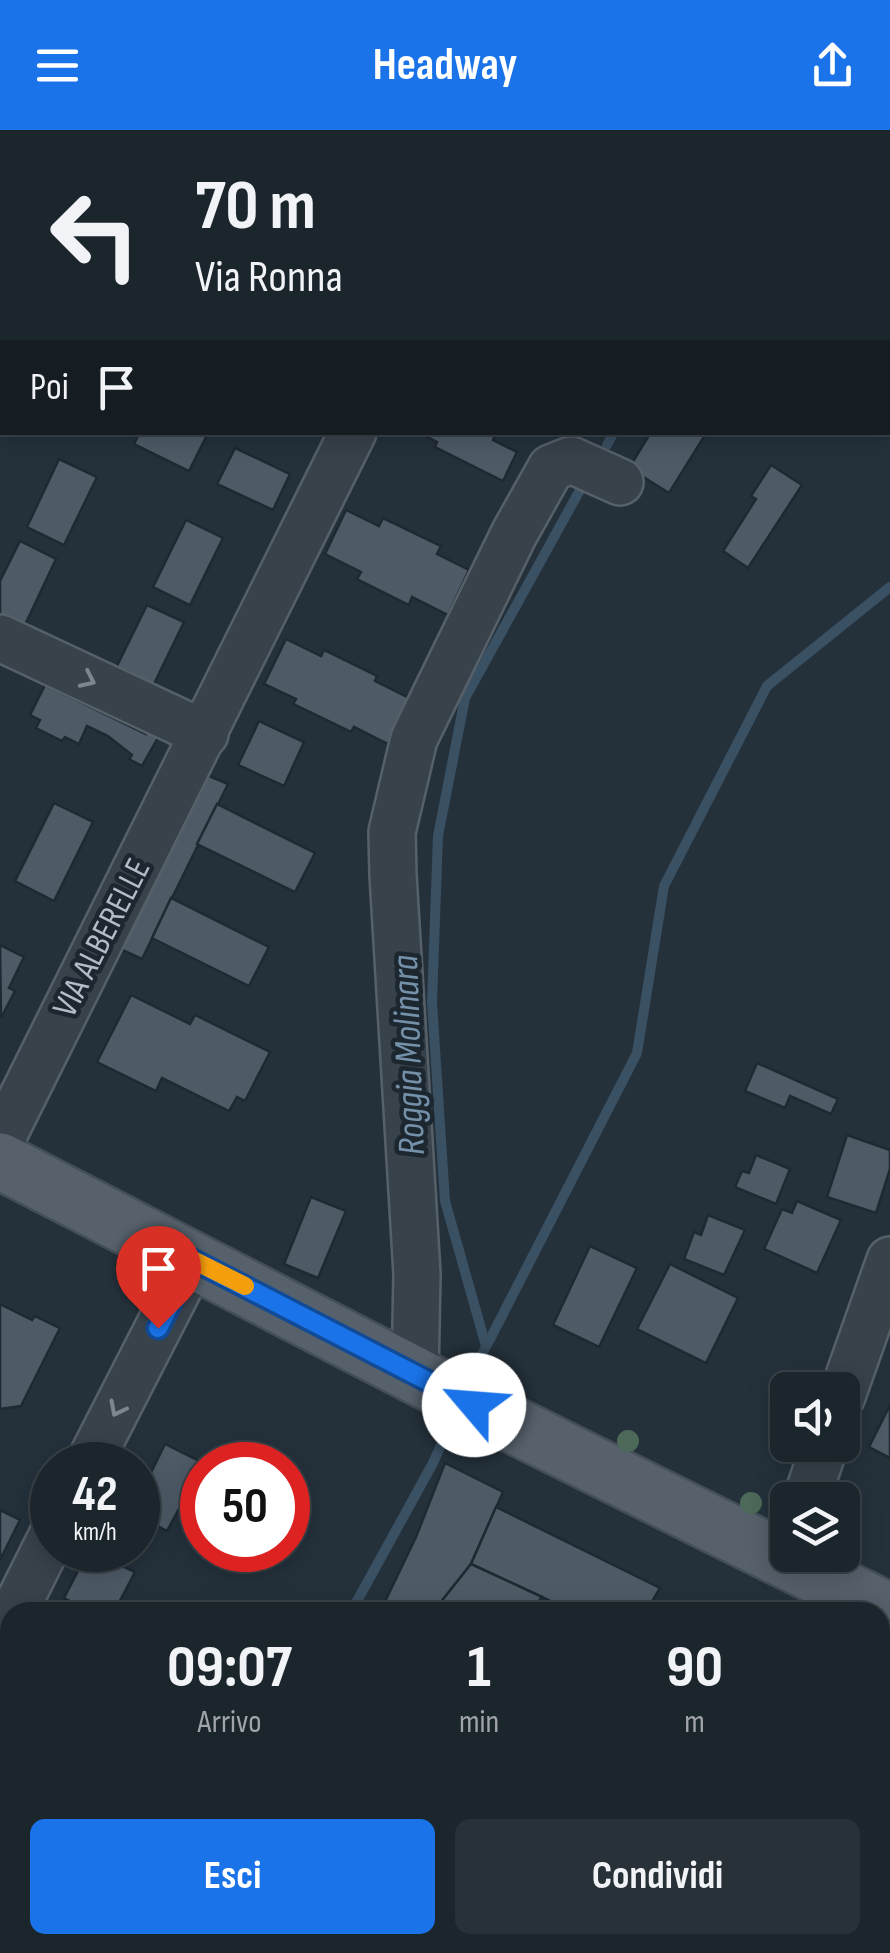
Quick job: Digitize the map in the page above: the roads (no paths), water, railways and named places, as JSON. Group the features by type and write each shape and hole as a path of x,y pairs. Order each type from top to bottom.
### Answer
{"main road":[{"path":"0,1161 446,1391 770,1548"},
{"path":"816,1572 871,1602"}],"street":[{"name":"VIA ALBERELLE","path":"0,1142 204,734 347,435"},
{"path":"446,1391 417,1274 392,876 392,832 400,790 414,739 505,550 550,468 571,460 620,482"},
{"path":"0,638 204,734"},
{"path":"100,1442 193,1260"},
{"path":"850,1372 890,1260"},
{"path":"19,1602 34,1572"}],"waterway":[{"name":"Roggia Molinara","path":"607,445 612,435"},
{"name":"Roggia Molinara","path":"468,1385 486,1346 445,1201 432,1002 438,836 465,698 580,490"},
{"path":"487,1345 637,1053 664,886 767,686 890,587"},
{"name":"Roggia Molinara","path":"357,1602 433,1463 455,1414"}]}
